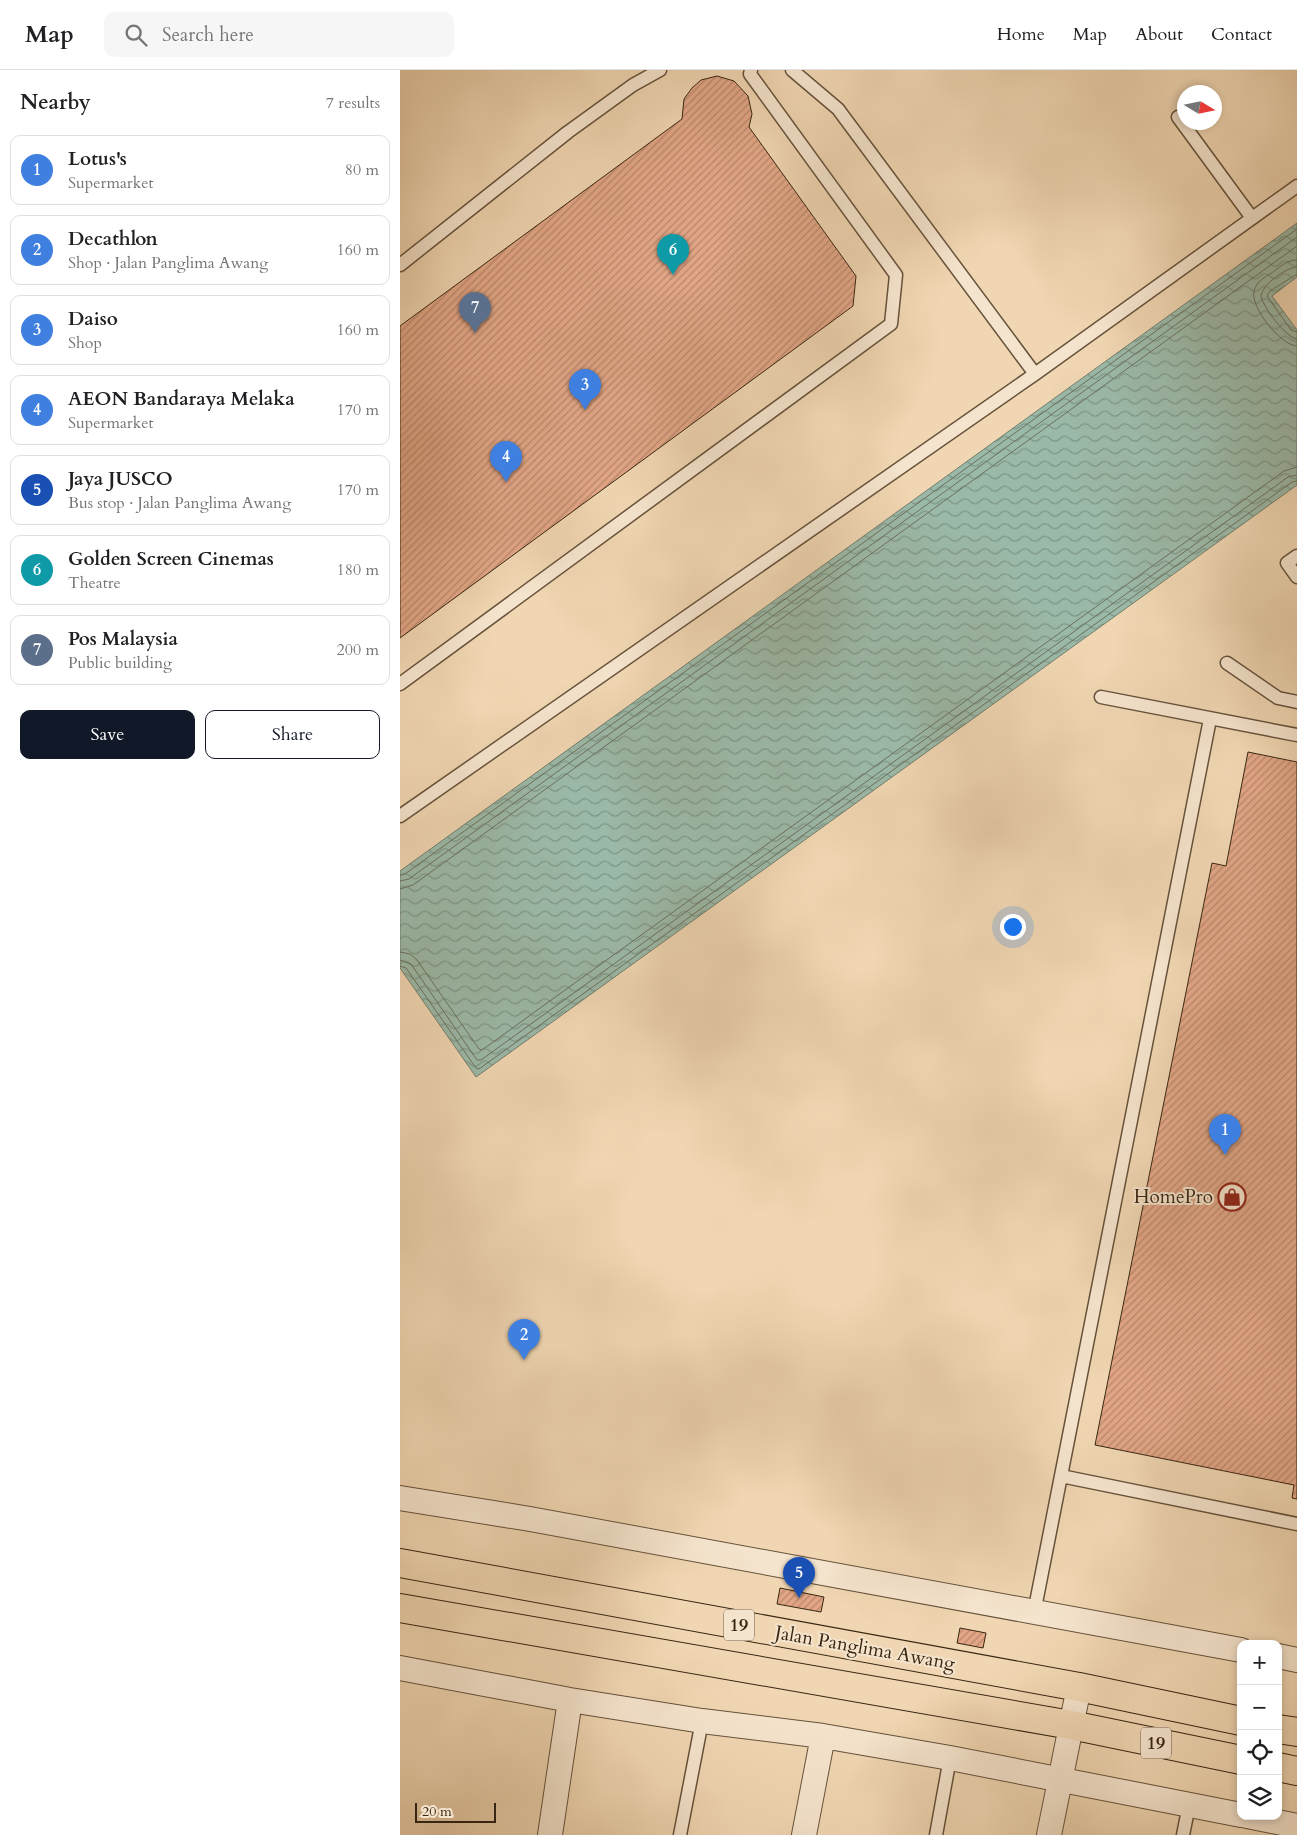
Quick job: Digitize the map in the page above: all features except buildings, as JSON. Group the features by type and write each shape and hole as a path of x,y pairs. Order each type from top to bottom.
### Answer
{"main road":[{"name":"Jalan Panglima Awang","path":"400,1563 1079,1688 1237,1720"},
{"name":"19","path":"400,1608 1071,1725 1237,1759"},
{"path":"1282,1729 1297,1732"},
{"path":"1282,1768 1297,1771"}],"street":[{"path":"400,1498 540,1520 1237,1649"},
{"path":"1282,1657 1297,1660"},
{"path":"400,1668 570,1700 702,1721 823,1736 950,1758 1237,1814"},
{"path":"1050,1835 1079,1688"},
{"path":"550,1835 570,1700"},
{"path":"804,1835 823,1736"},
{"path":"1267,1820 1297,1826"}],"lane":[{"path":"400,265 568,132 633,85 660,70"},
{"path":"400,684 891,324 896,275 750,74 751,70"},
{"path":"792,70 838,109 1035,374"},
{"path":"1188,130 1252,218"},
{"path":"400,816 1035,374 1297,186"},
{"path":"1297,556 1287,563 1297,577"},
{"path":"1227,663 1278,698 1297,702"},
{"path":"1101,697 1297,735"},
{"path":"1034,1613 1210,719"},
{"path":"1061,1476 1297,1524"},
{"path":"680,1835 702,1721"},
{"path":"936,1835 950,1758"},
{"path":"1183,1835 1190,1805"}],"water":[{"path":"1297,223 1297,277 1272,296 1297,330 1297,485 476,1077 400,968 400,871"}],"place":[{"name":"Golden Screen Cinemas","path":"673,275"},
{"name":"Pos Malaysia","path":"475,333"},
{"name":"Daiso","path":"585,410"},
{"name":"AEON Bandaraya Melaka","path":"506,482"},
{"name":"Lotus's","path":"1225,1155"},
{"name":"HomePro","path":"1232,1197"},
{"name":"Decathlon","path":"524,1360"},
{"name":"Jaya JUSCO","path":"799,1598"}]}
